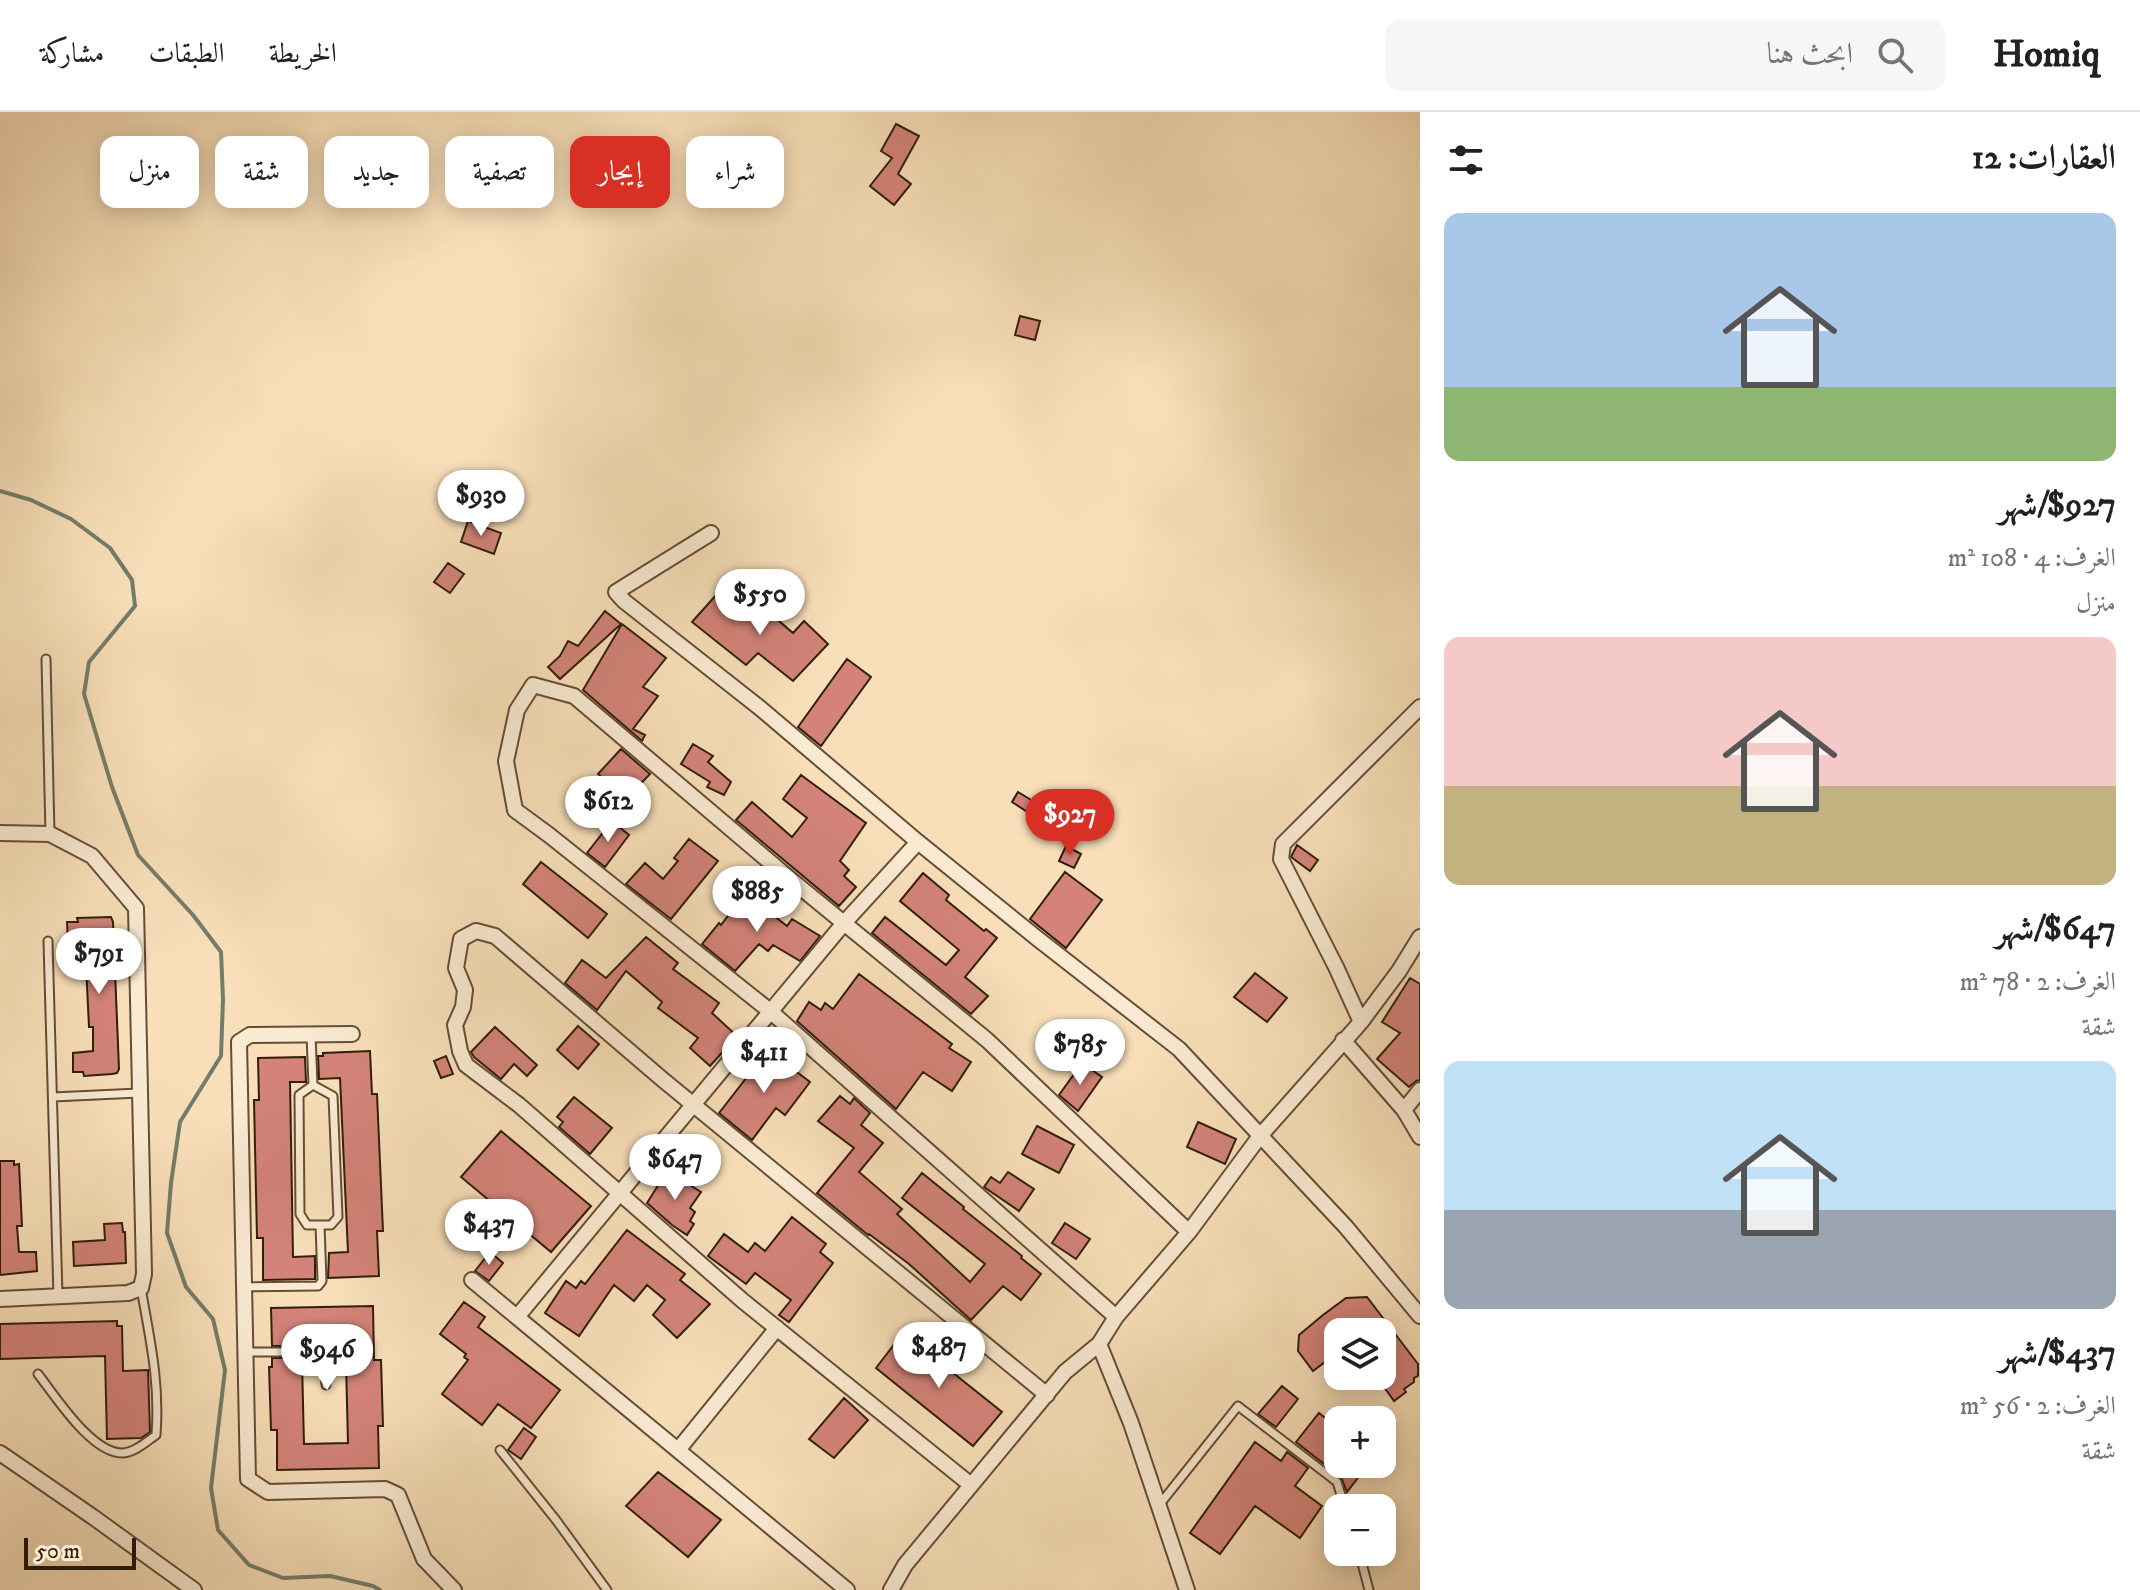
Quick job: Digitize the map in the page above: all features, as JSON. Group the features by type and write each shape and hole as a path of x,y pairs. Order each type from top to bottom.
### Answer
{"street":[{"path":"711,533 616,592 760,708 918,842 1179,1049 1346,1227 1420,1316"},
{"path":"1116,1317 770,1011 515,810 506,761 517,710 533,685 574,696 987,1040 1189,1232"},
{"path":"1361,1022 1281,859 1281,849 1420,707"},
{"path":"0,833 50,834 92,856 136,908 144,1274 141,1288 128,1293 0,1299"},
{"path":"517,1317 844,923 918,842"},
{"path":"971,1485 743,1301 519,1105 466,1065 455,1025 463,1007 465,990 456,968 461,939 476,931 495,936 662,1079 1047,1395"},
{"path":"891,1590 905,1565 971,1485 1065,1372 1099,1344 1116,1317 1189,1232 1260,1136 1361,1022 1420,937"},
{"path":"352,1034 250,1035 239,1042 248,1479 268,1492 385,1489 398,1495 424,1559 454,1590"},
{"path":"1343,1040 1404,1110 1420,1137"},
{"path":"1404,1110 1420,1090"},
{"path":"472,1280 847,1590"},
{"path":"678,1450 777,1328"},
{"path":"1099,1344 1131,1423 1187,1590"},
{"path":"0,1453 194,1590"}],"lane":[{"path":"46,659 50,834"},
{"path":"48,941 58,1296"},
{"path":"311,1035 313,1085"},
{"path":"313,1085 333,1096 338,1217 331,1225 307,1225 300,1214 299,1095 313,1085"},
{"path":"53,1097 139,1093"},
{"path":"244,1287 318,1286 322,1281 320,1225"},
{"path":"38,1374 91,1441 113,1452 124,1453 134,1451 156,1435 158,1403 155,1365 141,1288"},
{"path":"246,1352 312,1352 324,1360 326,1385"},
{"path":"1158,1506 1238,1406 1337,1482 1341,1494"},
{"path":"500,1450 607,1590"},
{"path":"1363,1566 1369,1590"}],"building":[{"path":"896,124 919,136 898,174 911,184 894,205 870,186 892,158 881,151"},
{"path":"1020,316 1040,321 1035,340 1015,335"},
{"path":"468,521 501,533 494,554 461,542"},
{"path":"448,563 464,574 450,593 434,582"},
{"path":"718,593 745,617 758,603 793,633 804,621 828,644 793,681 758,653 746,665 692,622"},
{"path":"605,611 621,624 560,679 548,667 560,656 568,641 578,646"},
{"path":"622,624 666,658 643,687 658,696 633,729 645,735 642,741 583,690"},
{"path":"847,659 871,677 821,746 798,727"},
{"path":"693,744 713,756 708,762 731,782 724,795 707,787 710,782 681,764"},
{"path":"621,749 650,774 627,798 598,774"},
{"path":"801,775 866,823 840,861 849,870 844,876 856,887 839,906 736,820 752,802 792,837 807,818 783,799"},
{"path":"1018,792 1056,815 1049,826 1012,802"},
{"path":"612,821 629,835 605,867 587,853"},
{"path":"689,839 718,861 671,919 626,884 645,863 663,879 678,861 674,858"},
{"path":"1297,845 1318,860 1310,871 1291,857"},
{"path":"1066,846 1081,854 1074,868 1059,861"},
{"path":"541,862 607,914 588,938 523,884"},
{"path":"1065,872 1102,900 1066,948 1030,919"},
{"path":"923,873 949,895 946,900 997,938 965,977 988,996 971,1014 872,933 885,917 946,965 959,950 900,901"},
{"path":"755,892 768,902 764,908 787,926 792,919 820,936 800,961 773,945 768,951 759,944 735,971 702,944 743,896 749,900"},
{"path":"111,917 119,1069 112,1074 84,1076 83,1072 73,1072 73,1053 93,1051 86,965 90,965 89,942 68,943 67,922 78,922 77,918"},
{"path":"646,937 678,963 673,969 719,1003 712,1013 737,1036 710,1066 690,1048 698,1038 658,1008 662,1002 626,971 597,1010 565,983 582,960 606,978"},
{"path":"1255,973 1287,998 1267,1022 1234,997"},
{"path":"859,974 952,1044 949,1048 971,1062 952,1091 923,1072 896,1109 797,1021 809,1002 821,1010 825,1003 833,1009"},
{"path":"1410,978 1420,984 1420,1080 1409,1087 1377,1059 1400,1033 1382,1022"},
{"path":"578,1026 599,1044 578,1069 557,1050"},
{"path":"495,1027 537,1065 527,1076 514,1064 501,1079 474,1057 471,1052"},
{"path":"768,1050 810,1082 785,1115 776,1108 752,1140 719,1113"},
{"path":"370,1051 372,1094 377,1094 383,1231 377,1231 379,1276 328,1278 329,1253 348,1252 340,1078 319,1079 318,1056 323,1056 323,1053"},
{"path":"446,1056 453,1074 441,1078 434,1061"},
{"path":"305,1057 306,1082 290,1082 293,1257 315,1256 315,1279 263,1280 263,1238 257,1238 254,1100 259,1100 258,1058"},
{"path":"1082,1063 1102,1077 1078,1111 1059,1095"},
{"path":"840,1096 850,1104 854,1098 870,1113 861,1125 883,1143 859,1172 902,1209 897,1214 970,1282 985,1264 902,1198 922,1173 1041,1274 1021,1300 1003,1286 971,1320 909,1264 817,1193 854,1148 818,1121"},
{"path":"574,1097 612,1128 590,1154 559,1127 563,1122 557,1117"},
{"path":"1198,1122 1236,1139 1225,1164 1187,1147"},
{"path":"1037,1126 1074,1145 1059,1173 1022,1154"},
{"path":"501,1131 591,1206 551,1252 461,1177"},
{"path":"0,1161 19,1164 22,1226 17,1226 19,1252 36,1252 37,1271 0,1275"},
{"path":"667,1171 701,1192 690,1208 695,1212 690,1221 694,1224 687,1235 647,1203"},
{"path":"1008,1172 1034,1189 1019,1211 984,1187 991,1177 1000,1183"},
{"path":"792,1217 826,1244 820,1252 833,1263 789,1322 779,1315 791,1300 755,1273 746,1284 708,1256 724,1234 748,1252 755,1243 765,1251"},
{"path":"122,1223 126,1263 74,1266 73,1242 105,1240 104,1224"},
{"path":"1065,1223 1090,1239 1076,1259 1052,1243"},
{"path":"627,1230 685,1274 680,1280 710,1304 677,1338 653,1315 665,1300 647,1285 634,1301 614,1285 579,1336 545,1313 566,1281 576,1288 581,1281 585,1284"},
{"path":"490,1252 503,1263 489,1281 475,1271"},
{"path":"1367,1297 1383,1318 1324,1318 1324,1363 1313,1371 1298,1351 1299,1335 1346,1298"},
{"path":"464,1302 485,1317 478,1327 560,1390 531,1428 498,1404 482,1425 442,1394 468,1360 464,1357 466,1354 440,1334"},
{"path":"373,1306 374,1360 381,1360 383,1426 378,1426 379,1468 277,1470 277,1430 271,1430 269,1367 272,1367 272,1358 293,1358 294,1362 302,1362 304,1444 348,1443 346,1364 353,1364 354,1361 354,1329 293,1330 293,1346 272,1346 271,1308"},
{"path":"117,1321 117,1326 122,1326 123,1371 148,1370 150,1432 141,1438 107,1439 105,1356 0,1359 0,1324"},
{"path":"903,1333 1002,1412 973,1446 876,1368"},
{"path":"1396,1335 1418,1364 1418,1376 1404,1389 1406,1392 1394,1401 1386,1390 1396,1390"},
{"path":"1282,1386 1298,1399 1276,1427 1258,1414"},
{"path":"844,1398 868,1420 834,1458 809,1439"},
{"path":"1319,1413 1324,1417 1324,1464 1296,1442"},
{"path":"524,1428 536,1437 521,1459 508,1450"},
{"path":"1255,1442 1281,1461 1287,1452 1308,1468 1295,1486 1322,1506 1300,1538 1255,1506 1220,1554 1190,1533"},
{"path":"658,1472 721,1520 688,1557 626,1506"},
{"path":"1341,1478 1358,1478 1347,1492"}],"waterway":[{"path":"0,491 31,500 71,519 110,548 132,580 135,606 89,662 84,694 112,787 138,855 193,915 221,952 221,1056 180,1122 167,1233 186,1287 213,1319 225,1370 211,1488 218,1530 249,1565 283,1578 330,1576 380,1590"}]}
